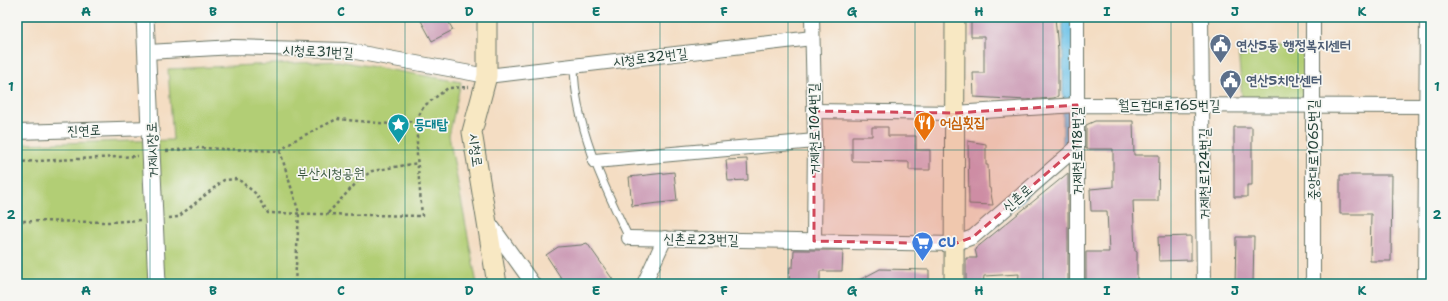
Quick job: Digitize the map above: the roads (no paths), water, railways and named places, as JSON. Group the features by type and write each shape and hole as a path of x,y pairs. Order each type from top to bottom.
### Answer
{"main road":[{"name":"시청로","path":"487,17 485,81 472,132 497,284"},
{"path":"954,284 955,17"}],"street":[{"name":"거제시장로","path":"146,17 151,128 145,154 149,219 157,284"},
{"name":"거제천로104번길","path":"812,17 815,141 814,242"},
{"name":"거제천로118번길","path":"1077,17 1078,284"},
{"name":"거제천로124번길","path":"1201,17 1204,284"},
{"name":"중앙대로1065번길","path":"1313,17 1313,284"},
{"path":"1425,284 1429,106 1427,17"},
{"name":"시청로32번길","path":"485,81 574,66 812,38"},
{"name":"시청로31번길","path":"148,52 234,47 345,50 485,81"},
{"name":"월드컵대로165번길","path":"955,113 1077,105 1429,106"},
{"path":"814,111 955,113"},
{"name":"진연로","path":"17,132 151,128"},
{"path":"595,161 815,141"},
{"name":"신촌로","path":"954,244 973,237 1077,147"},
{"path":"487,218 533,284"},
{"name":"신촌로23번길","path":"628,238 954,244"},
{"path":"644,284 665,238"}],"lane":[{"name":"신촌로23번길","path":"574,66 580,118 595,161 628,238"}],"water":[{"path":"1063,17 1077,17 1081,146 997,225 961,251 945,257 1063,150"}],"place":[{"name":"연산5동 행정복지센터","path":"1221,64"},
{"name":"연산5치안센터","path":"1231,100"},
{"name":"어심횟집","path":"924,142"},
{"name":"등대탑","path":"398,144"},
{"name":"CU","path":"923,262"}],"park label":[{"name":"부산시청공원","path":"331,173"}]}
